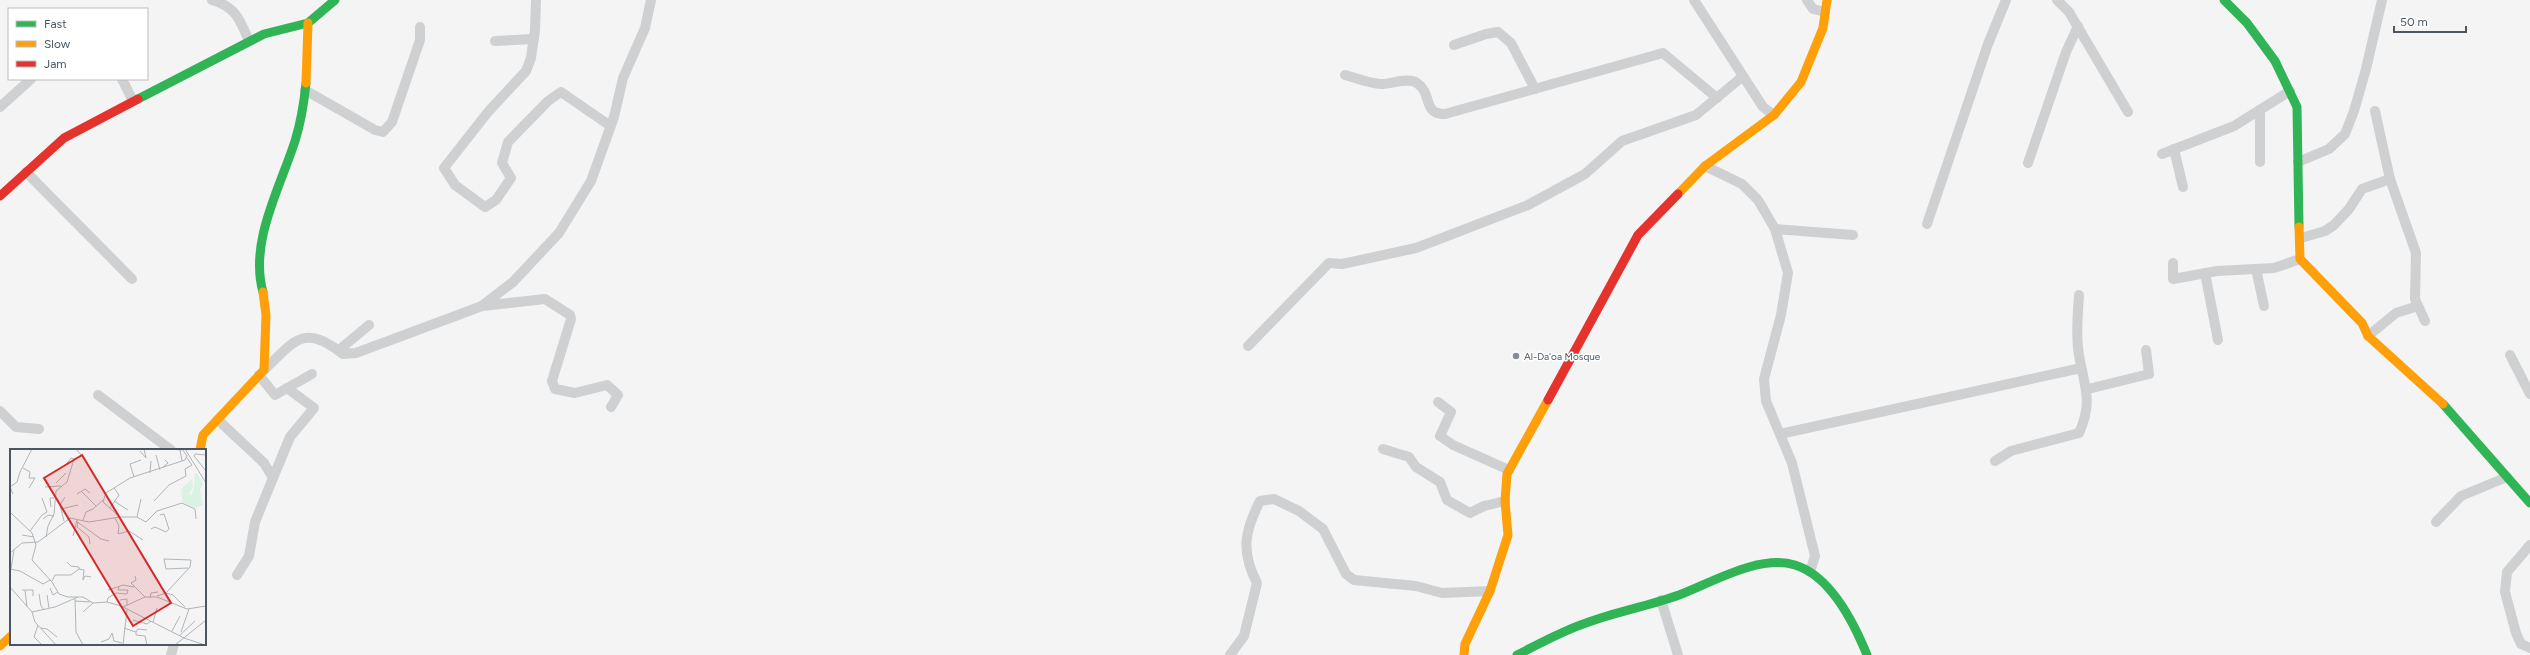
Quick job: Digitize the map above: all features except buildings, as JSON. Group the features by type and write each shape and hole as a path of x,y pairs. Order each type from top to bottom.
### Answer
{"street":[{"path":"212,0 221,3 238,15 249,42"},
{"path":"0,196 64,138 264,34 308,23 335,0"},
{"path":"536,0 534,38 526,71 488,112 444,168 455,185 485,207 496,200 511,178 502,163 508,142 548,101 561,92 609,125"},
{"path":"482,306 513,282 559,233 591,181 609,125 614,117 623,78 645,28 651,0"},
{"path":"1694,0 1742,77 1763,107 1774,115"},
{"path":"1807,0 1813,9 1825,12"},
{"path":"1464,655 1465,644 1490,591 1508,535 1505,501 1509,470 1638,235 1705,166 1774,115 1801,82 1823,28 1827,0"},
{"path":"1927,224 1988,44 2006,0"},
{"path":"2057,0 2069,12 2078,26 2128,112"},
{"path":"2224,0 2247,23 2275,61 2297,107 2301,238 2300,259 2362,323 2368,336 2446,407 2530,503"},
{"path":"2298,162 2329,149 2345,134 2354,111 2366,69 2382,0"},
{"path":"308,23 305,90 295,141 270,206 259,261 258,280 264,297 261,372 275,395 312,374"},
{"path":"2028,163 2066,52 2078,26"},
{"path":"305,90 375,130 383,132 392,122 420,40 420,27"},
{"path":"1454,45 1486,34 1498,32 1511,43 1535,88"},
{"path":"495,41 534,38"},
{"path":"1345,76 1380,84 1406,81 1416,83 1425,91 1431,110 1437,114 1446,114 1663,53 1717,98"},
{"path":"1248,346 1328,263 1342,264 1416,248 1528,205 1585,174 1622,140 1696,115 1742,77"},
{"path":"0,107 30,80"},
{"path":"122,80 133,101"},
{"path":"2162,154 2234,126 2290,91"},
{"path":"2260,110 2260,162"},
{"path":"2375,111 2390,179 2416,253 2415,299 2425,321"},
{"path":"2174,149 2183,187"},
{"path":"1705,166 1742,184 1758,200 1775,229 1788,273 1781,315 1764,379 1766,401 1792,463 1815,556 1810,572"},
{"path":"26,172 132,279"},
{"path":"2301,238 2324,231 2334,224 2349,209 2362,189 2390,179"},
{"path":"1775,229 1853,235"},
{"path":"2173,263 2173,279 2205,273 2274,268 2300,259"},
{"path":"2256,269 2264,306"},
{"path":"2205,273 2218,340"},
{"path":"1995,461 2011,451 2078,433 2084,423 2088,389 2081,368 2078,347 2079,295"},
{"path":"200,449 203,435 261,372 296,339 310,336 343,354 356,353 482,306 545,299 570,315 571,319 552,381 555,389 575,393 607,385 618,395 611,408"},
{"path":"2368,336 2396,313 2418,306"},
{"path":"338,350 369,325"},
{"path":"2088,389 2148,374 2146,350"},
{"path":"2510,355 2530,394"},
{"path":"1780,434 2081,368"},
{"path":"237,576 249,556 255,522 290,437 314,408 287,388"},
{"path":"98,395 170,449"},
{"path":"1438,402 1451,412 1440,436 1453,446 1509,470"},
{"path":"0,411 16,427 39,429"},
{"path":"218,420 264,463 273,478"},
{"path":"1383,449 1409,457 1416,467 1440,482 1447,500 1470,513 1484,506 1505,501"},
{"path":"2436,522 2461,496 2507,477"},
{"path":"1230,655 1244,636 1258,583 1248,564 1246,545 1254,514 1260,501 1274,499 1299,511 1323,529 1346,574 1354,580 1416,586 1442,594 1490,591"},
{"path":"2530,545 2507,572 2505,592 2516,633 2521,644 2530,648"},
{"path":"1517,655 1586,623 1661,600 1764,564 1795,565 1810,572 1824,585 1844,612 1867,655"},
{"path":"1661,600 1678,655"},
{"path":"0,646 10,637"},
{"path":"171,655 174,645"}],"traffic: fast":[{"path":"138,99 264,34 308,23 335,0"},
{"path":"2224,0 2247,23 2275,61 2297,107 2299,227"},
{"path":"263,292 260,273 260,254 263,235 268,215 297,134 306,83"},
{"path":"2443,404 2530,503"},
{"path":"1517,655 1577,626 1679,595 1736,571 1766,563 1795,565 1820,579 1840,602 1848,615 1867,655"}],"traffic: slow":[{"path":"1678,194 1705,166 1774,115 1801,82 1823,28 1827,0"},
{"path":"306,83 308,23"},
{"path":"2299,227 2300,259 2362,323 2368,336 2443,404"},
{"path":"200,449 203,435 264,370 266,315 263,292"},
{"path":"1464,655 1465,644 1490,591 1508,535 1505,501 1507,474 1548,400"},
{"path":"0,646 10,637"}],"traffic: jam":[{"path":"0,196 64,138 138,99"},
{"path":"1548,400 1638,235 1678,194"}],"place":[{"name":"Al-Da'oa Mosque","path":"1516,356"}]}
